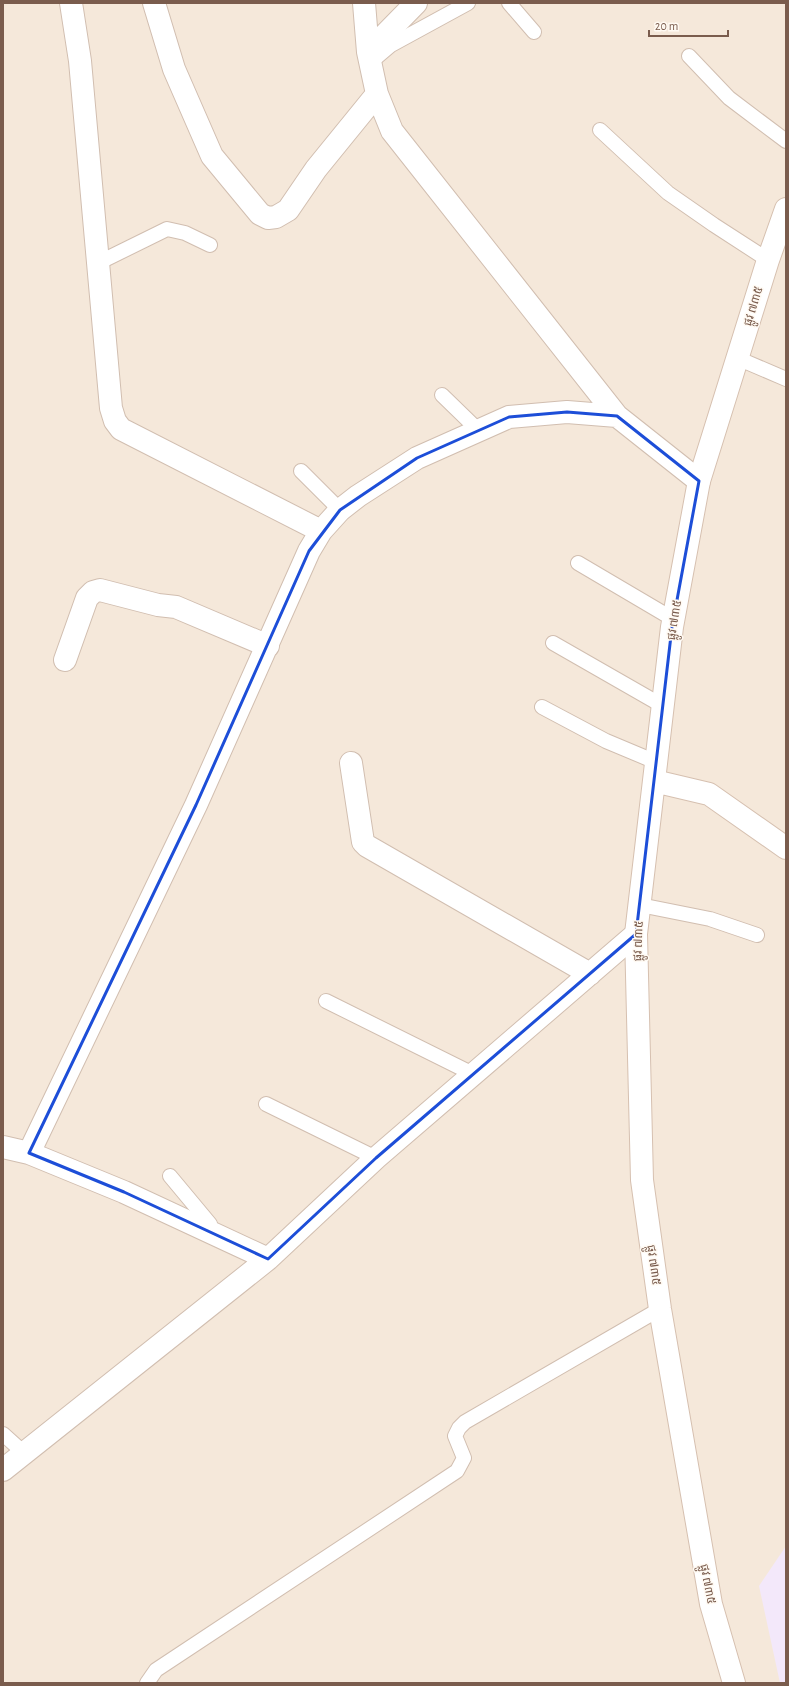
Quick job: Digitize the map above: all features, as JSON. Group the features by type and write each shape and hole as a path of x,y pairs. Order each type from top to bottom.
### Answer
{"street":[{"path":"71,3 80,61 111,408 115,421 121,429 321,531"},
{"path":"154,3 174,69 212,156 260,214 268,218 276,217 288,210 316,169 377,94"},
{"path":"364,3 369,57 377,94 392,131 617,416 699,481"},
{"path":"369,57 416,3"},
{"name":"ផ្លូវ ៧៣៥","path":"734,1683 711,1604 660,1309 642,1180 636,934 673,619 699,481 768,260 786,209"},
{"path":"29,1153 196,805 309,551 321,531 340,510 358,496 417,458 509,417 567,412 617,416"},
{"path":"65,660 87,598 93,592 100,590 158,605 176,607 268,646"},
{"path":"351,763 363,842 367,846 590,974"},
{"path":"655,771 708,794 786,848"},
{"path":"3,1470 268,1259 376,1158 636,934"},
{"path":"3,1147 29,1153 124,1192 209,1233 268,1259"}],"lane":[{"path":"369,57 468,3"},
{"path":"509,3 534,32"},
{"path":"689,56 728,98 786,141"},
{"path":"600,130 668,193 768,260"},
{"path":"98,263 167,229 185,233 210,245"},
{"path":"737,358 786,379"},
{"path":"442,394 478,430"},
{"path":"301,471 340,510"},
{"path":"578,563 673,619"},
{"path":"553,643 663,706"},
{"path":"542,707 606,741 655,771"},
{"path":"640,905 710,919 757,935"},
{"path":"326,1001 473,1074"},
{"path":"266,1104 376,1158"},
{"path":"170,1176 210,1224 209,1233"},
{"path":"147,1683 156,1670 457,1471 464,1458 455,1436 459,1428 465,1422 660,1309"},
{"path":"3,1434 24,1453"}],"highlighted area":[{"path":"567,412 617,416 699,481 672,627 636,934 376,1158 268,1259 124,1192 29,1153 196,805 309,551 340,510 417,458 509,417"}],"shaded area":[{"path":"3,3 786,3 786,1683 3,1683"},
{"path":"786,1546 786,1683 780,1683 759,1586"}]}
